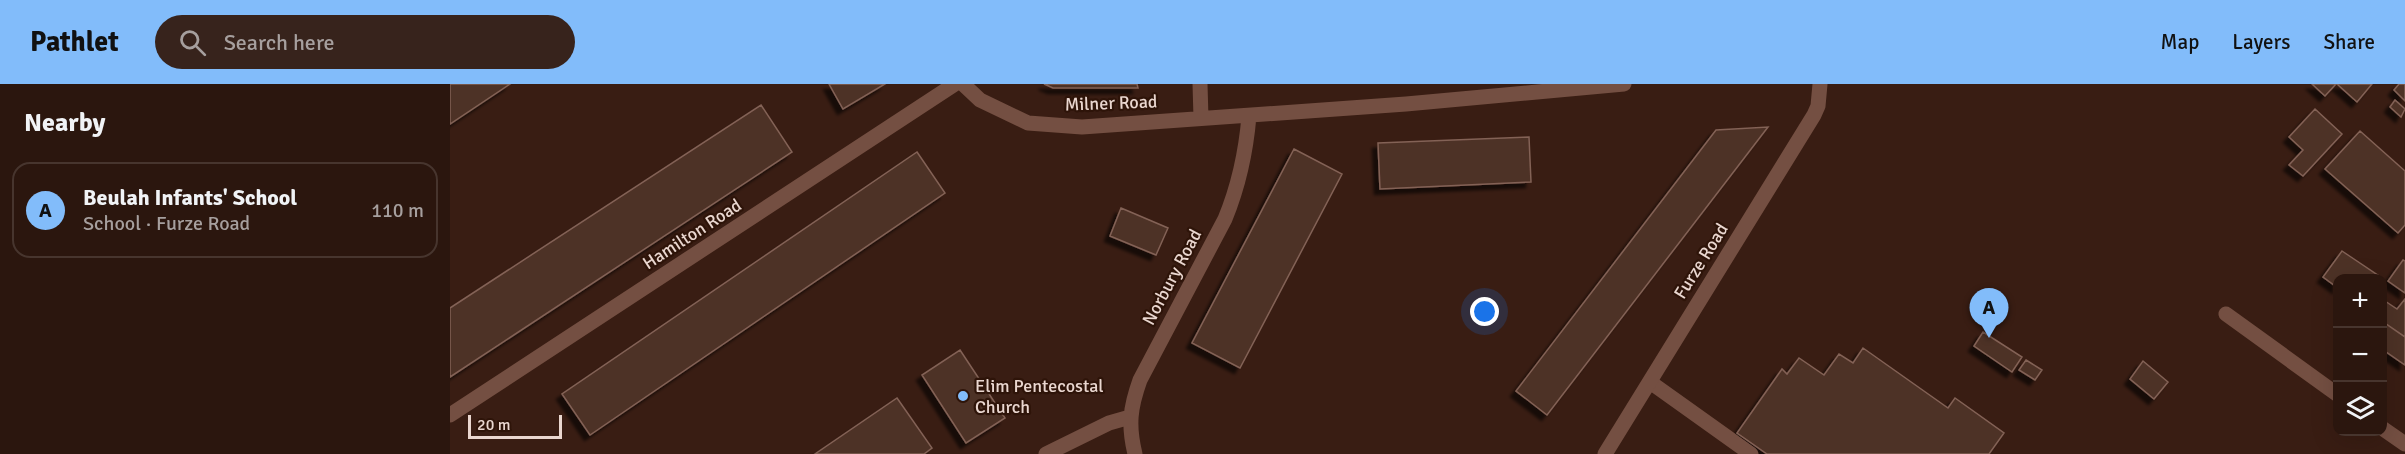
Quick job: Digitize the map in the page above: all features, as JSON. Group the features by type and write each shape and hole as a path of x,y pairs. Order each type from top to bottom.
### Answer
{"street":[{"name":"Hamilton Road","path":"450,415 955,84"},
{"name":"Milner Road","path":"963,84 980,100 1028,123 1082,127 1248,116 1624,84"},
{"path":"1200,84 1201,118"},
{"name":"Furze Road","path":"1605,454 1814,115 1818,106 1820,84"},
{"name":"Norbury Road","path":"1136,454 1131,437 1130,417 1140,380 1236,194 1242,169 1248,116"},
{"path":"2226,314 2333,392"},
{"path":"1650,382 1751,454"},
{"path":"1046,454 1109,423 1130,417"},
{"path":"2387,431 2405,444"}],"building":[{"path":"450,84 510,84 450,124"},
{"path":"829,84 885,84 843,109"},
{"path":"1044,84 1137,84 1138,88 1053,88"},
{"path":"2312,84 2336,84 2325,96"},
{"path":"2337,84 2372,84 2357,102"},
{"path":"2399,84 2405,84 2405,101 2394,90"},
{"path":"2395,100 2405,109 2401,117 2390,107"},
{"path":"761,105 792,152 450,377 450,308"},
{"path":"2315,109 2342,134 2303,176 2289,165 2303,150 2289,137"},
{"path":"1768,127 1547,415 1516,391 1716,130"},
{"path":"2360,131 2405,171 2405,225 2398,233 2325,169"},
{"path":"1529,137 1531,182 1380,189 1378,143"},
{"path":"1294,149 1342,174 1240,368 1192,343"},
{"path":"917,152 945,193 590,435 562,394"},
{"path":"1121,208 1168,228 1156,255 1110,236"},
{"path":"2342,251 2376,274 2333,274 2333,284 2323,277"},
{"path":"2403,260 2405,261 2405,293 2388,281"},
{"path":"2405,299 2405,337 2387,324 2387,302 2397,309"},
{"path":"2387,324 2405,337 2405,365 2387,352"},
{"path":"1983,332 2022,357 2012,372 1974,346"},
{"path":"1863,348 1948,408 1955,398 2004,433 1989,454 1767,454 1737,433 1782,369 1787,374 1799,358 1824,375 1839,354 1853,363"},
{"name":"Elim Pentecostal Church","path":"960,350 1005,418 966,443 922,375"},
{"path":"2026,360 2042,370 2035,380 2019,370"},
{"path":"2143,361 2168,382 2154,399 2130,379"},
{"path":"897,398 932,448 924,454 815,454"}],"place":[{"name":"Beulah Infants' School","path":"1989,338"},
{"name":"Elim Pentecostal Church","path":"963,396"}]}
